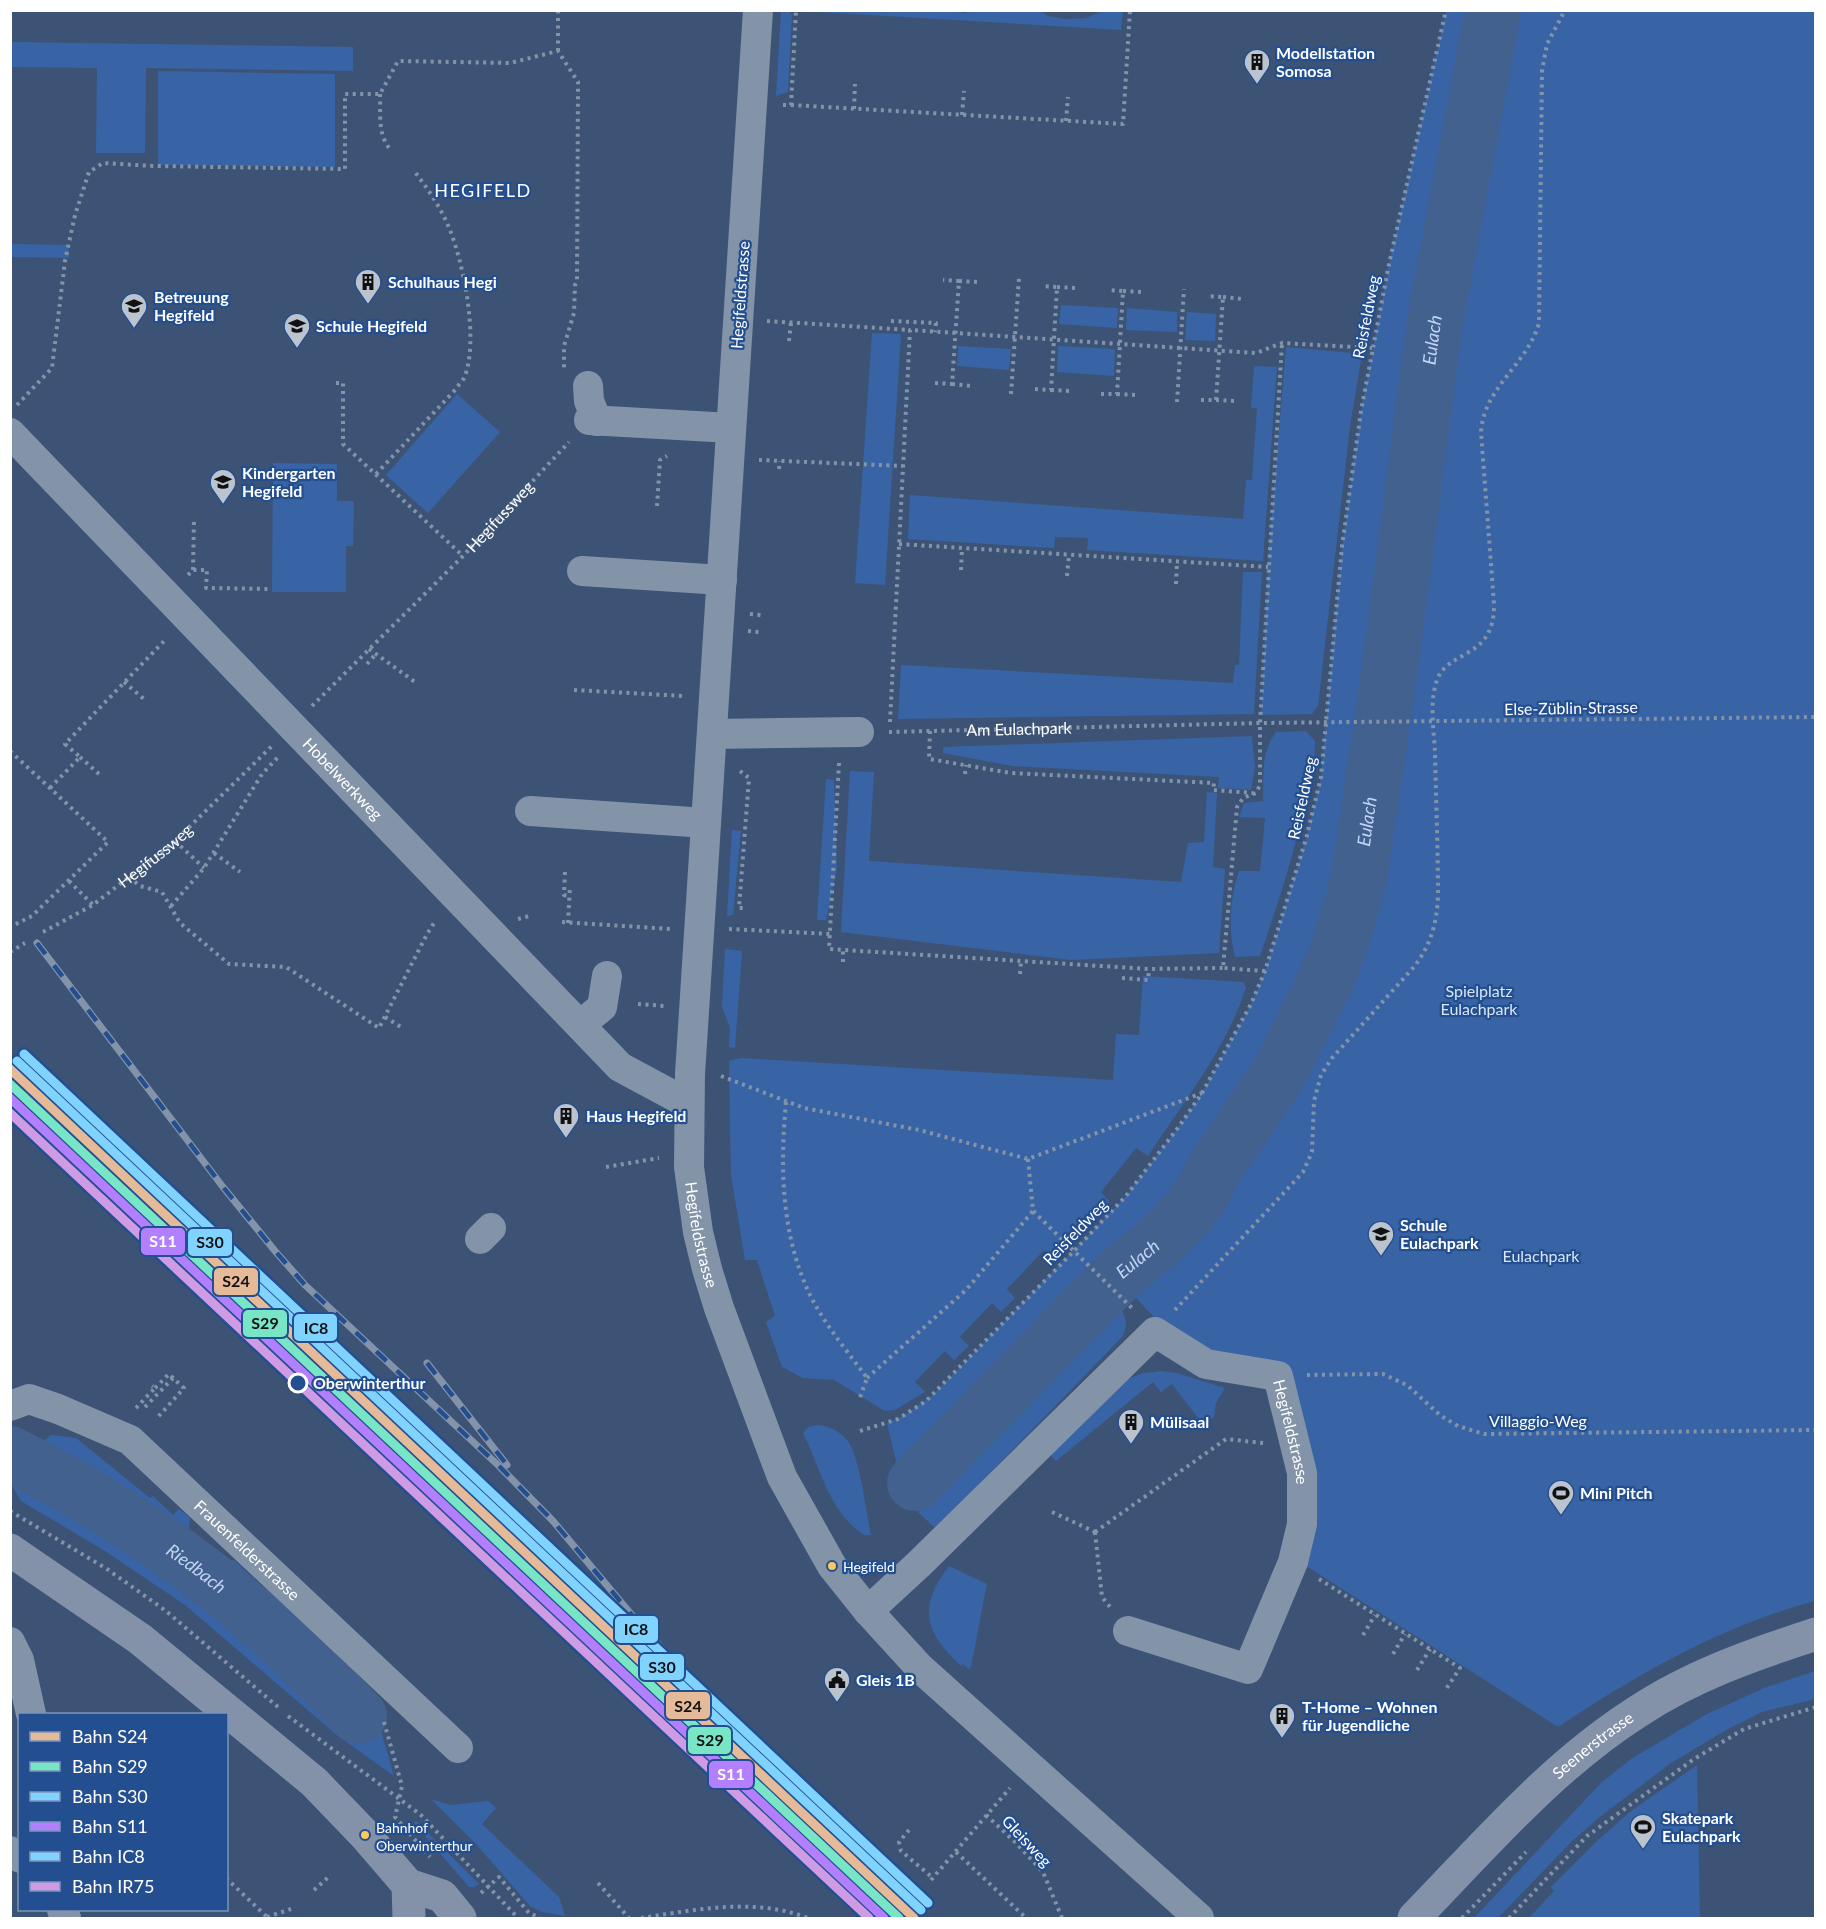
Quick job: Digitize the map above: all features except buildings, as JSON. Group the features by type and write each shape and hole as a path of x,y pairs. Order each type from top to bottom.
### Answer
{"main road":[{"path":"10,1550 140,1639 314,1782 365,1835 408,1885 442,1896 468,1908"},
{"name":"Seenerstrasse","path":"1414,1918 1533,1795 1582,1753 1637,1711 1698,1678 1763,1651 1815,1634"},
{"path":"408,1885 409,1918"}],"street":[{"name":"Hegifeldstrasse","path":"758,10 690,1074 689,1167 698,1232 719,1308 782,1477 832,1566 868,1611 920,1668 1199,1918"},
{"path":"576,378 589,401 593,421 731,429"},
{"name":"Hobelwerkweg","path":"11,422 188,617 620,1067 689,1104"},
{"path":"582,571 722,580"},
{"path":"712,734 850,732"},
{"path":"530,811 706,823"},
{"path":"580,1025 602,1007 607,976"},
{"name":"Hegifeldstrasse","path":"1128,1631 1248,1669 1293,1562 1302,1524 1302,1473 1278,1376 1206,1364 1155,1332"},
{"path":"868,1611 919,1564 1155,1332"},
{"name":"Frauenfelderstrasse","path":"10,1406 29,1399 130,1440 458,1748"},
{"path":"10,1642 19,1660 31,1713"}],"path":[{"path":"558,10 558,51 578,82 577,280 574,312 564,346 576,378"},
{"path":"791,105 1123,124 1130,10"},
{"name":"Reisfeldweg","path":"860,1431 898,1419 926,1401 1126,1196 1202,1093 1251,1004 1265,971 1306,839 1321,777 1347,505 1372,348 1446,10"},
{"path":"1155,1332 1303,1172 1312,1152 1314,1101 1320,1075 1332,1058 1413,968 1427,948 1435,924 1438,904 1435,689 1442,671 1469,653 1483,640 1489,631 1494,612 1482,420 1490,398 1530,347 1539,323 1542,71 1547,44 1565,10"},
{"path":"390,149 383,141 381,133 380,94 398,61 510,63 558,51"},
{"path":"854,109 855,84"},
{"path":"962,115 964,91"},
{"path":"11,422 52,368 65,261 75,215 88,172 103,163 345,169 345,94 380,94"},
{"path":"1066,121 1068,97"},
{"path":"376,474 456,389 464,377 469,359 468,308 457,250 447,222 416,172"},
{"path":"1011,394 1019,278"},
{"path":"943,280 977,282"},
{"path":"952,384 959,280"},
{"path":"1042,286 1077,288"},
{"path":"1051,390 1058,286"},
{"path":"1177,402 1184,289"},
{"path":"1108,290 1143,292"},
{"path":"1117,394 1123,291"},
{"path":"1208,296 1242,298"},
{"path":"1216,400 1223,297"},
{"path":"738,319 1256,353 1282,343 1372,348"},
{"path":"891,321 936,323 935,332"},
{"path":"789,341 790,322"},
{"path":"889,732 910,330"},
{"path":"1223,968 1237,807 1243,798 1256,793 1260,785 1260,723 1282,343"},
{"path":"336,383 343,383 343,444 463,556"},
{"path":"935,383 971,386"},
{"path":"1035,389 1071,391"},
{"path":"1101,394 1137,395"},
{"path":"1201,400 1236,401"},
{"name":"Hegifussweg","path":"307,711 463,556 593,421"},
{"path":"657,506 660,460 667,457 669,425"},
{"path":"749,459 903,466"},
{"path":"779,469 780,461"},
{"path":"181,582 193,570 194,518"},
{"path":"899,544 1268,567"},
{"path":"961,570 962,548"},
{"path":"1067,576 1069,555"},
{"path":"1176,584 1177,562"},
{"path":"193,570 207,570 206,588 272,589"},
{"path":"100,776 65,744 188,617"},
{"path":"369,649 415,682"},
{"path":"367,664 376,654"},
{"path":"124,682 145,700"},
{"path":"574,690 686,696"},
{"name":"Else-Züblin-Strasse","path":"1327,723 1815,717"},
{"name":"Am Eulachpark","path":"850,732 1327,723"},
{"path":"930,731 929,759 1011,773 1069,778 1214,783 1213,790 1256,793"},
{"path":"850,732 829,949 1149,969 1223,968 1265,971"},
{"name":"Hegifussweg","path":"43,932 93,905 175,841 276,741"},
{"path":"10,751 108,842 32,916 11,926"},
{"path":"171,906 204,868 262,774 281,755"},
{"path":"50,788 80,757"},
{"path":"965,774 966,765"},
{"path":"740,771 749,778 749,807 739,908 745,908"},
{"path":"175,841 204,868"},
{"path":"214,853 240,872"},
{"path":"565,872 564,895 569,896"},
{"path":"129,877 140,886 162,892 180,923 229,964 286,967 379,1029 427,934 444,908 456,897"},
{"path":"69,881 93,905"},
{"path":"570,886 565,922 671,930"},
{"path":"721,928 830,934"},
{"path":"10,952 25,943"},
{"path":"843,950 843,962"},
{"path":"1020,974 1021,961"},
{"path":"1122,978 1148,980 1149,969"},
{"path":"638,1004 670,1006"},
{"path":"385,1017 401,1028"},
{"path":"690,1074 721,1076 786,1102 823,1112 919,1130 1028,1159 1202,1093"},
{"path":"10,1101 426,1493 867,1903"},
{"path":"786,1102 782,1162 783,1192 794,1251 811,1296 867,1378"},
{"path":"606,1167 663,1157"},
{"path":"1028,1159 1034,1211 1128,1305"},
{"path":"859,1400 867,1378 966,1290 1034,1211"},
{"path":"136,1408 169,1374 184,1389 157,1418"},
{"name":"Villaggio-Weg","path":"1278,1376 1383,1374 1407,1384 1441,1416 1458,1426 1484,1434 1815,1430"},
{"path":"145,1407 173,1378"},
{"path":"1095,1532 1226,1439 1270,1443"},
{"path":"10,1511 27,1520"},
{"path":"1052,1512 1095,1532"},
{"path":"1095,1532 1102,1597 1128,1631"},
{"path":"1346,1596 1460,1668 1446,1689"},
{"path":"1363,1635 1375,1615"},
{"path":"1393,1654 1405,1634"},
{"path":"1417,1670 1430,1649"},
{"path":"1509,1918 1587,1836 1694,1759 1744,1729 1815,1707"},
{"path":"383,1720 402,1786 395,1816"},
{"path":"909,1830 899,1842 902,1851 932,1880 1013,1785"},
{"path":"399,1798 421,1815 518,1918"},
{"name":"Gleisweg","path":"986,1815 1042,1872 1062,1918"},
{"path":"1462,1918 1532,1846"},
{"path":"956,1852 1026,1918"},
{"path":"314,1890 331,1875"},
{"path":"468,1908 499,1877 529,1913 540,1918"},
{"path":"228,1880 266,1918 291,1909"},
{"path":"598,1883 629,1918"},
{"path":"642,1918 726,1906 751,1906 779,1910 808,1918"}],"green space":[{"path":"950,10 964,13 980,10 1041,11 1048,16 1065,19 1086,18 1103,11 1123,11 1121,30 802,11"},
{"path":"781,11 790,11 792,14 788,92 776,96"},
{"name":"Eulachpark","path":"1446,11 1815,11 1815,1601 1781,1611 1714,1638 1650,1670 1558,1727 1300,1562 1298,1409 1288,1365 1247,1364 1211,1353 1167,1331 1136,1298 1122,1311 1126,1324 1123,1336 936,1529 918,1512 931,1497 897,1465 887,1423 908,1413 934,1394 1126,1196 1202,1093 1251,1004 1265,971 1306,839 1321,777 1342,546 1361,411 1389,264"},
{"path":"11,42 353,47 353,71 146,68 145,153 96,153 97,68 11,67"},
{"path":"158,71 335,74 335,167 158,165"},
{"path":"11,244 69,245 69,258 11,257"},
{"path":"1061,305 1118,308 1117,328 1059,324"},
{"path":"1127,308 1177,312 1177,332 1126,330"},
{"path":"1187,312 1216,314 1215,341 1185,340"},
{"path":"872,333 901,334 885,585 855,583"},
{"path":"958,346 1011,349 1009,370 957,366"},
{"path":"1058,346 1115,349 1114,376 1057,372"},
{"path":"1286,347 1362,354 1350,426 1318,706 1312,714 1261,715 1269,549"},
{"path":"1254,366 1277,367 1263,561 1087,550 1088,538 1055,537 1054,548 908,539 910,495 1243,519 1246,480 1252,480 1257,408 1251,408"},
{"path":"457,394 500,432 428,513 386,475"},
{"path":"273,463 337,464 337,501 354,501 353,546 346,546 346,592 272,592"},
{"path":"1243,572 1262,572 1254,714 898,719 901,665 1233,683 1235,665 1239,665"},
{"path":"1306,731 1315,741 1313,762 1297,836 1280,896 1260,956 1235,957 1231,925 1234,892 1239,871 1260,871 1265,818 1239,817 1244,803 1263,801 1265,757 1276,732"},
{"path":"1252,736 1255,767 1251,790 1218,788 1219,777 1012,766 943,753 943,747"},
{"path":"850,771 874,772 869,861 1181,882 1188,843 1204,842 1207,792 1217,793 1213,867 1225,869 1219,953 1071,960 841,932"},
{"path":"826,779 834,780 837,869 826,920 817,920"},
{"path":"732,830 741,831 733,915 727,916"},
{"path":"725,949 742,951 735,1048 729,1047 730,1027 722,1007"},
{"path":"1143,976 1243,982 1246,987 1228,1031 1216,1053 1148,1156 1136,1148 1101,1192 1109,1201 1054,1259 1044,1250 1007,1289 1015,1298 1001,1312 992,1303 960,1337 969,1346 954,1360 945,1351 915,1382 925,1392 895,1410 885,1411 834,1380 803,1378 782,1367 766,1322 775,1316 757,1260 745,1260 731,1175 729,1061 741,1058 1113,1080 1116,1034 1139,1035"},
{"path":"1162,1371 1225,1388 1216,1403 1214,1417 1202,1423 1172,1384 1161,1392 1153,1382 1056,1461 1046,1450 1118,1382 1144,1373"},
{"path":"818,1425 837,1432 847,1440 852,1448 859,1471 871,1535 864,1535 852,1525 842,1514 827,1489 803,1433 809,1427"},
{"path":"51,1435 76,1438 150,1498 153,1496 173,1515 179,1509 190,1518 189,1531 222,1561 234,1560 378,1698 373,1703 394,1776 338,1736 185,1605 105,1551 21,1501 13,1487 29,1453"},
{"path":"949,1566 987,1584 969,1669 963,1664 961,1666 939,1642 930,1619 929,1607 932,1595"},
{"path":"1815,1671 1815,1699 1762,1712 1671,1763 1601,1816 1571,1842 1498,1918 1474,1918 1601,1783 1631,1759 1705,1715 1764,1688"},
{"name":"Skatepark Eulachpark","path":"1697,1765 1700,1918 1529,1918 1554,1891 1551,1887 1598,1840 1631,1811"},
{"path":"431,1799 450,1805 488,1801 496,1808 482,1824 559,1897 565,1916 542,1912 531,1907 475,1843"},
{"path":"416,1821 479,1884 469,1887 414,1823"}],"waterway":[{"name":"Eulach","path":"915,1483 1121,1273 1159,1242 1189,1211 1201,1195 1214,1169 1280,1072 1328,975 1341,941 1359,879 1390,667 1435,321 1493,10"},
{"name":"Riedbach","path":"10,1454 104,1506 166,1546 250,1612 359,1716"}],"railway":[{"path":"37,943 223,1187 305,1285 499,1466 553,1521 686,1675"},
{"path":"427,1363 507,1465"}],"rail line":[{"name":"IC8","path":"24,1054 928,1903"},
{"name":"S30","path":"17,1061 921,1910"},
{"name":"S24","path":"10,1069 914,1918"},
{"name":"S29","path":"10,1084 899,1918"},
{"name":"S11","path":"10,1098 884,1918"},
{"name":"IR75","path":"10,1113 869,1918"}],"place":[{"name":"Modellstation Somosa","path":"1257,85"},
{"name":"Schulhaus Hegi","path":"368,305"},
{"name":"Betreuung Hegifeld","path":"134,329"},
{"name":"Schule Hegifeld","path":"297,349"},
{"name":"Kindergarten Hegifeld","path":"223,505"},
{"name":"Haus Hegifeld","path":"566,1139"},
{"name":"Schule Eulachpark","path":"1381,1257"},
{"name":"Oberwinterthur","path":"298,1383"},
{"name":"Mülisaal","path":"1131,1445"},
{"name":"Mini Pitch","path":"1561,1516"},
{"name":"Hegifeld","path":"832,1566"},
{"name":"Gleis 1B","path":"837,1703"},
{"name":"T-Home – Wohnen für Jugendliche","path":"1282,1739"},
{"name":"Bahnhof Oberwinterthur","path":"365,1835"},
{"name":"Skatepark Eulachpark","path":"1643,1850"}],"district":[{"name":"HEGIFELD","path":"483,191"}],"park label":[{"name":"Spielplatz Eulachpark","path":"1479,1000"}]}
